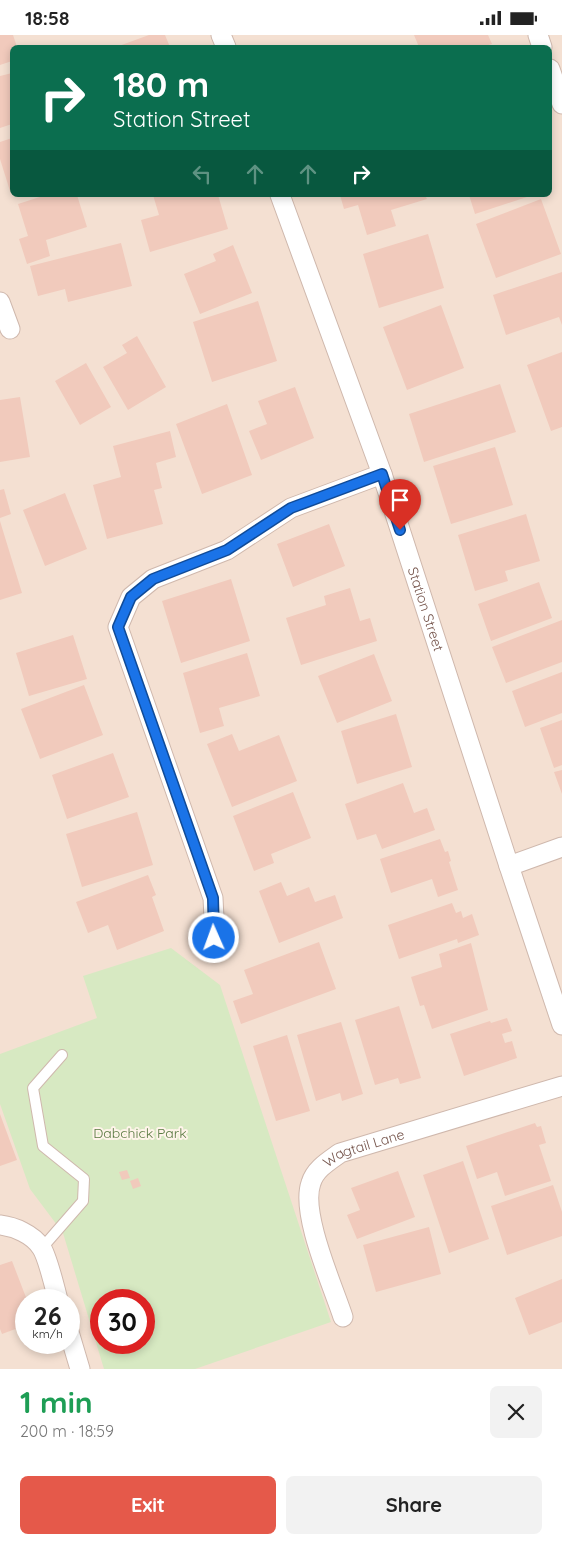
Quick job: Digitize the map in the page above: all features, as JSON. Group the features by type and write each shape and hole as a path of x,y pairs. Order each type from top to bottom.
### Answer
{"street":[{"path":"552,75 562,104"},
{"name":"Station Street","path":"281,197 382,474 562,1025"},
{"path":"0,302 10,329"},
{"path":"214,938 213,898 118,627 131,597 153,579 227,550 291,508 382,474"},
{"path":"509,866 562,847"},
{"name":"Wagtail Lane","path":"343,1317 311,1224 308,1197 311,1182 320,1168 340,1153 562,1086"},
{"path":"0,1225 14,1228 29,1235 42,1248 55,1289"},
{"path":"75,1354 80,1369"}],"lane":[{"path":"42,1248 83,1201 84,1179 43,1146 33,1088 62,1055"}],"shaded area":[{"path":"0,35 562,35 562,1369 0,1369"}],"green space":[{"name":"Dabchick Park","path":"171,948 220,985 331,1322 195,1369 104,1369 99,1354 155,1354 155,1289 90,1289 90,1323 63,1233 30,1189 0,1104 0,1054 97,1018 83,976"}],"building":[{"path":"0,35 13,35 16,45 10,45 10,62 0,65"},
{"path":"149,35 165,35 169,45 122,45"},
{"path":"414,35 488,35 492,44 489,45 418,45"},
{"path":"10,74 10,125 0,128 0,76"},
{"path":"10,139 10,191 0,159 0,142"},
{"path":"40,197 78,197 87,227 46,240 50,256 27,264 19,239 28,236 18,204"},
{"path":"154,197 219,197 228,229 150,252 141,220 159,215"},
{"path":"341,197 426,197 427,199 391,210 396,226 367,235 358,205 344,209"},
{"path":"470,197 527,197 475,214"},
{"path":"541,199 561,254 496,278 476,224"},
{"path":"428,234 444,288 379,308 363,254"},
{"path":"121,243 132,286 68,302 65,289 38,296 30,266"},
{"path":"233,245 252,293 200,314 184,274 216,261 213,254"},
{"path":"562,272 562,325 559,317 506,335 493,295"},
{"path":"258,301 277,361 212,382 193,322"},
{"path":"441,305 464,368 407,390 383,327"},
{"path":"137,336 166,387 128,410 103,367 127,353 122,345"},
{"path":"562,352 562,427 551,431 527,365"},
{"path":"86,363 111,407 80,425 55,381"},
{"path":"500,384 516,432 424,462 409,414"},
{"path":"295,387 314,438 261,460 249,431 267,424 258,401"},
{"path":"20,397 30,457 0,462 0,400"},
{"path":"227,404 252,475 202,494 176,424"},
{"path":"170,431 176,457 156,463 162,488 154,490 163,524 107,539 93,485 121,477 113,446"},
{"path":"495,447 513,505 451,524 433,466"},
{"path":"4,489 11,514 0,518 0,490"},
{"path":"65,493 87,549 45,566 23,510"},
{"path":"526,514 540,561 505,571 508,581 475,591 458,535"},
{"path":"0,521 22,593 0,600"},
{"path":"329,524 345,566 293,587 277,544"},
{"path":"231,579 250,641 181,663 162,601"},
{"path":"539,582 552,618 491,641 478,604"},
{"path":"350,588 360,621 370,618 377,641 301,665 286,618 326,605 324,596"},
{"path":"562,620 562,662 506,683 492,647"},
{"path":"73,635 87,679 29,696 16,653"},
{"path":"247,653 260,696 219,708 224,726 200,733 183,673"},
{"path":"374,654 392,701 337,723 318,676"},
{"path":"562,672 562,713 525,727 512,691"},
{"path":"84,685 103,735 40,759 21,709"},
{"path":"396,714 412,767 357,784 341,731"},
{"path":"562,720 562,765 554,768 540,728"},
{"path":"232,734 239,751 279,735 297,781 232,807 207,744"},
{"path":"113,753 129,797 67,819 52,775"},
{"path":"562,770 562,794 554,772"},
{"path":"403,783 414,813 427,808 435,830 382,849 376,834 357,840 345,804"},
{"path":"293,792 311,838 271,854 274,863 254,871 233,816"},
{"path":"137,812 153,865 82,887 66,834"},
{"path":"440,839 445,852 448,851 451,861 449,862 458,890 438,897 432,879 391,893 380,859"},
{"path":"148,875 156,895 152,897 164,931 117,950 108,925 88,933 76,902"},
{"path":"281,882 287,896 309,887 315,902 335,895 343,918 279,943 259,891"},
{"path":"452,903 456,913 461,911 463,918 472,914 479,935 458,943 457,939 399,959 388,925"},
{"path":"319,942 336,989 241,1024 233,1001 253,994 244,970"},
{"path":"471,943 488,1010 432,1029 424,1005 420,1006 411,977 442,967 439,954"},
{"path":"399,1006 421,1078 400,1084 398,1078 375,1085 355,1020"},
{"path":"507,1018 512,1031 502,1034 505,1043 512,1041 517,1058 464,1076 450,1034 490,1021 491,1023"},
{"path":"341,1022 363,1094 342,1101 340,1093 316,1101 297,1035"},
{"path":"287,1035 310,1111 276,1121 253,1046"},
{"path":"0,1114 17,1160 0,1166"},
{"path":"535,1123 537,1127 541,1126 546,1143 539,1145 551,1181 505,1196 497,1172 477,1179 466,1146"},
{"path":"463,1161 489,1239 449,1253 423,1175"},
{"path":"127,1170 130,1178 122,1180 119,1172"},
{"path":"398,1171 415,1217 357,1239 347,1215 360,1210 351,1188"},
{"path":"138,1178 141,1186 133,1189 130,1181"},
{"path":"553,1185 562,1212 562,1236 507,1255 491,1206"},
{"path":"429,1227 441,1274 376,1292 363,1245"},
{"path":"12,1261 23,1289 15,1289 15,1329 2,1334 0,1329 0,1265"},
{"path":"562,1279 562,1322 529,1335 515,1298"}],"route":[{"path":"214,938 213,898 118,627 131,597 153,579 227,550 291,508 382,474 400,530"}]}
